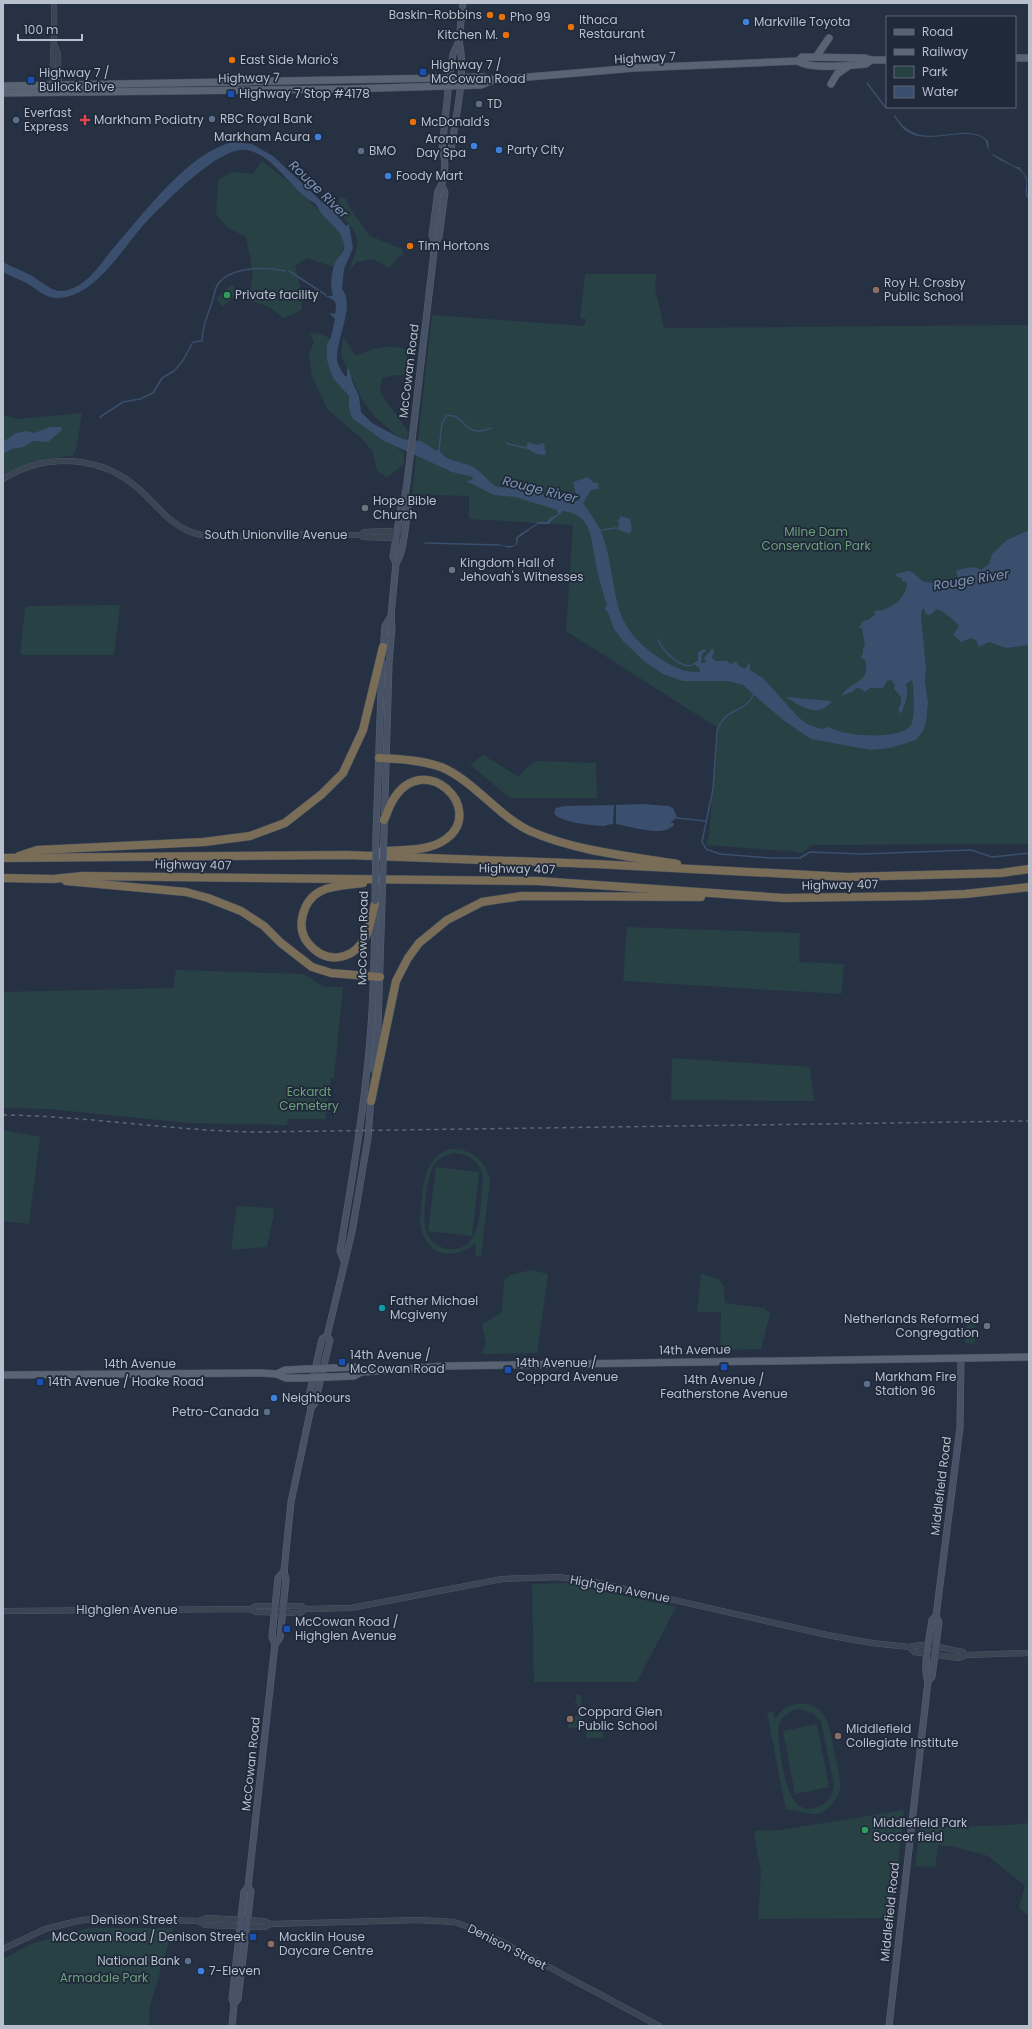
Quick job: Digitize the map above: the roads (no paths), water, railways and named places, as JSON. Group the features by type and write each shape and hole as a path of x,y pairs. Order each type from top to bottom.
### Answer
{"highway":[{"path":"14,858 37,850 204,842 250,836 285,823 322,794 343,773 363,730 383,647"},
{"path":"382,758 419,760 443,768 469,785 496,808 528,830 552,840 594,850 715,870"},
{"path":"357,856 429,846 445,840 454,832 458,819 459,808 446,787 432,780 418,780 402,789 393,800 384,820"},
{"name":"Highway 407","path":"3,858 357,856 715,870 847,877 1001,873 1029,870"},
{"name":"Highway 407","path":"3,878 53,879 82,876 538,881 784,898 920,896 964,894 1029,887"},
{"path":"53,879 82,884 186,892 208,898 241,910 264,926 281,943 312,966 331,973 377,977"},
{"path":"378,902 366,936 348,956 335,959 319,952 308,943 301,923 306,903 320,891 332,887 392,879"},
{"path":"371,1101 392,995 396,981 408,958 419,943 447,920 482,902 522,896 784,898"}],"main road":[{"name":"McCowan Road","path":"378,902 384,833 382,758 383,647 386,626 390,616 396,563 393,557 401,506 404,501 410,459 435,243 432,235 438,191 442,186 445,157 442,150 449,81 453,54 459,41 463,3"},
{"path":"816,57 829,38"},
{"name":"McCowan Road","path":"445,157 450,150 460,81 462,54 459,41"},
{"name":"Highway 7","path":"3,86 57,87 460,81 483,77 494,80 635,68 798,61 802,58 816,57 886,60"},
{"path":"1016,58 1029,58"},
{"name":"Highway 7","path":"798,61 803,65 850,65 866,64 870,60"},
{"path":"831,84 837,74 850,65"},
{"name":"Highway 7","path":"3,93 57,87"},
{"name":"McCowan Road","path":"396,563 401,558 408,506 404,501"},
{"name":"McCowan Road","path":"275,1644 280,1638 286,1579 284,1571 291,1502 311,1408 315,1403 330,1340 327,1336 344,1260 352,1232 368,1138 378,1026 378,902 376,835 392,627 390,616"},
{"name":"McCowan Road","path":"344,1260 340,1251 358,1145 377,977"},
{"name":"McCowan Road","path":"311,1408 308,1400 322,1339 327,1336"},
{"name":"14th Avenue","path":"3,1375 277,1374 286,1378 321,1378 354,1376 361,1372 462,1365 1029,1357"},
{"name":"Middlefield Road","path":"931,1655 936,1648 939,1622 936,1616 960,1428 961,1358"},
{"name":"14th Avenue","path":"277,1374 285,1370 355,1367 361,1372"},
{"name":"McCowan Road","path":"232,2026 234,2004 238,1999 244,1924 251,1892 248,1887 275,1644 272,1637 278,1578 284,1571"},
{"name":"Middlefield Road","path":"889,2026 928,1682 932,1677 929,1647 932,1620 936,1616"}],"street":[{"path":"54,3 55,46 58,54 57,87"},
{"name":"South Unionville Avenue","path":"3,479 18,471 39,463 57,461 82,462 104,468 121,476 142,491 168,519 182,528 198,534 218,537 293,534 361,535 364,532 403,535"},
{"name":"Highglen Avenue","path":"3,1611 251,1609 256,1606 275,1609 301,1606 305,1609 351,1608 502,1578 560,1577 599,1583 872,1644 909,1647 914,1645 963,1652 966,1655"},
{"name":"Highglen Avenue","path":"909,1647 914,1652 960,1658 966,1655 1029,1653"},
{"name":"Denison Street","path":"3,1949 45,1929 82,1920 110,1918 198,1921 207,1918 244,1924 264,1920 271,1924 418,1920 454,1922 474,1928 502,1942 659,2026"}],"water":[{"path":"895,115 905,127 917,134 929,136 967,133 978,135 988,141 989,150 986,141 979,136 969,134 936,137 914,135 904,129 894,116"},
{"name":"Rouge River","path":"233,142 252,144 273,156 320,200 333,210 346,226 349,224 353,248 344,269 342,289 346,296 347,304 337,352 337,360 345,376 347,376 347,369 349,369 359,396 361,412 372,423 402,439 421,441 436,451 439,449 444,456 452,460 475,468 498,487 513,486 537,493 578,501 581,497 576,494 573,482 588,477 594,483 598,483 599,489 591,490 583,503 596,522 603,537 610,562 615,594 619,608 624,621 632,634 644,646 661,659 684,670 700,672 700,669 693,663 698,661 698,652 705,649 706,651 702,654 701,663 704,663 706,661 704,658 713,648 714,652 712,658 716,661 727,661 731,664 736,661 738,665 745,669 750,662 750,670 764,679 798,717 807,724 821,729 829,727 845,733 858,735 884,735 905,730 911,725 914,710 912,680 906,684 907,696 901,714 898,709 901,703 901,698 894,689 895,685 891,680 887,681 883,688 870,688 865,692 862,689 856,688 854,691 841,696 845,691 863,678 865,673 865,660 860,657 863,654 863,648 865,646 862,628 859,628 863,621 868,620 875,615 874,611 891,607 900,600 906,590 907,584 905,581 902,582 902,578 895,574 908,571 912,572 924,582 957,585 959,583 956,571 972,567 981,570 989,564 992,554 1007,540 1029,530 1029,645 1006,648 989,642 979,647 976,640 971,638 961,642 953,635 959,626 956,622 937,609 930,615 926,614 923,607 921,616 926,669 925,681 928,703 926,722 923,731 916,740 890,748 871,750 811,739 783,720 743,685 728,681 683,681 663,674 645,662 623,641 614,629 608,613 604,608 607,606 597,571 588,528 579,517 572,513 563,511 549,524 538,524 518,538 517,545 509,548 500,545 516,545 516,538 518,536 538,522 547,522 550,518 558,514 557,510 515,497 494,495 466,481 472,480 473,477 452,472 384,441 352,418 349,408 349,396 333,378 327,360 327,345 331,337 335,319 329,313 335,314 336,307 335,302 332,299 325,296 333,296 331,288 332,275 335,263 344,250 342,238 335,228 322,215 316,204 299,191 266,159 247,150 236,151 223,156 194,176 148,220 119,256 97,280 71,296 57,298 49,297 27,283 3,272 3,262 30,275 54,290 62,291 79,285 93,274 168,185 200,158 216,148"},
{"path":"991,153 1016,167 1019,167 1027,178 1027,193 1029,199 1026,196 1026,180 1023,174 1018,169 998,159"},
{"path":"50,427 61,427 62,430 48,442 33,441 24,447 12,449 3,454 3,442 16,433 27,431 34,433"},
{"path":"528,442 537,445 544,443 546,455 536,454 526,448"},
{"path":"621,516 630,519 632,530 629,534 617,529 619,525 618,521"},
{"path":"786,697 832,701 821,709 810,710"},
{"path":"642,804 668,806 673,808 677,817 670,823 674,823 674,825 669,829 654,831 616,824 616,805"},
{"path":"614,805 613,824 604,826 569,821 562,819 554,813 556,808 564,806"}],"waterway":[{"path":"867,83 885,107"},
{"path":"100,417 123,402 140,399 153,393 162,378 174,371 182,362 193,342 202,341 206,318 216,289 218,284 224,278 231,274 249,269 285,271"},
{"path":"289,271 326,295"},
{"path":"439,449 442,423 446,416 458,418 474,431 481,431 491,428"},
{"path":"506,442 508,444 526,448"},
{"path":"601,530 616,528"},
{"path":"425,543 500,545"},
{"path":"658,640 671,657 685,665 690,666 693,664"},
{"path":"754,694 746,705 725,717 717,731 713,789 702,842 706,849 720,854 770,858 800,858 810,852 862,854 971,850 992,857 1029,853"},
{"path":"676,818 706,821"}],"railway":[{"path":"3,1115 67,1118 194,1129 258,1132 1029,1121"}],"place":[{"name":"Baskin-Robbins","path":"490,15"},
{"name":"Pho 99","path":"502,17"},
{"name":"Markville Toyota","path":"746,22"},
{"name":"Ithaca Restaurant","path":"571,27"},
{"name":"Kitchen M.","path":"506,35"},
{"name":"East Side Mario's","path":"232,60"},
{"name":"Highway 7 / McCowan Road","path":"423,72"},
{"name":"Highway 7 / Bullock Drive","path":"31,80"},
{"name":"Highway 7 Stop #4178","path":"231,94"},
{"name":"TD","path":"479,104"},
{"name":"RBC Royal Bank","path":"212,119"},
{"name":"Everfast Express","path":"16,120"},
{"name":"Markham Podiatry","path":"85,120"},
{"name":"McDonald's","path":"413,122"},
{"name":"Markham Acura","path":"318,137"},
{"name":"Aroma Day Spa","path":"474,146"},
{"name":"Party City","path":"499,150"},
{"name":"BMO","path":"361,151"},
{"name":"Foody Mart","path":"388,176"},
{"name":"Tim Hortons","path":"410,246"},
{"name":"Roy H. Crosby Public School","path":"876,290"},
{"name":"Private facility","path":"227,295"},
{"name":"Hope Bible Church","path":"365,508"},
{"name":"Kingdom Hall of Jehovah's Witnesses","path":"452,570"},
{"name":"Father Michael Mcgiveny","path":"382,1308"},
{"name":"Netherlands Reformed Congregation","path":"987,1326"},
{"name":"14th Avenue / McCowan Road","path":"342,1362"},
{"name":"14th Avenue / Featherstone Avenue","path":"724,1367"},
{"name":"14th Avenue / Coppard Avenue","path":"508,1370"},
{"name":"14th Avenue / Hoake Road","path":"40,1382"},
{"name":"Markham Fire Station 96","path":"867,1384"},
{"name":"Neighbours","path":"274,1398"},
{"name":"Petro-Canada","path":"267,1412"},
{"name":"McCowan Road / Highglen Avenue","path":"287,1629"},
{"name":"Coppard Glen Public School","path":"570,1719"},
{"name":"Middlefield Collegiate Institute","path":"838,1736"},
{"name":"Middlefield Park Soccer field","path":"865,1830"},
{"name":"McCowan Road / Denison Street","path":"253,1937"},
{"name":"Macklin House Daycare Centre","path":"271,1944"},
{"name":"National Bank","path":"188,1961"},
{"name":"7-Eleven","path":"201,1971"}],"park label":[{"name":"Milne Dam Conservation Park","path":"816,539"},
{"name":"Eckardt Cemetery","path":"309,1099"},
{"name":"Armadale Park","path":"104,1978"}]}
